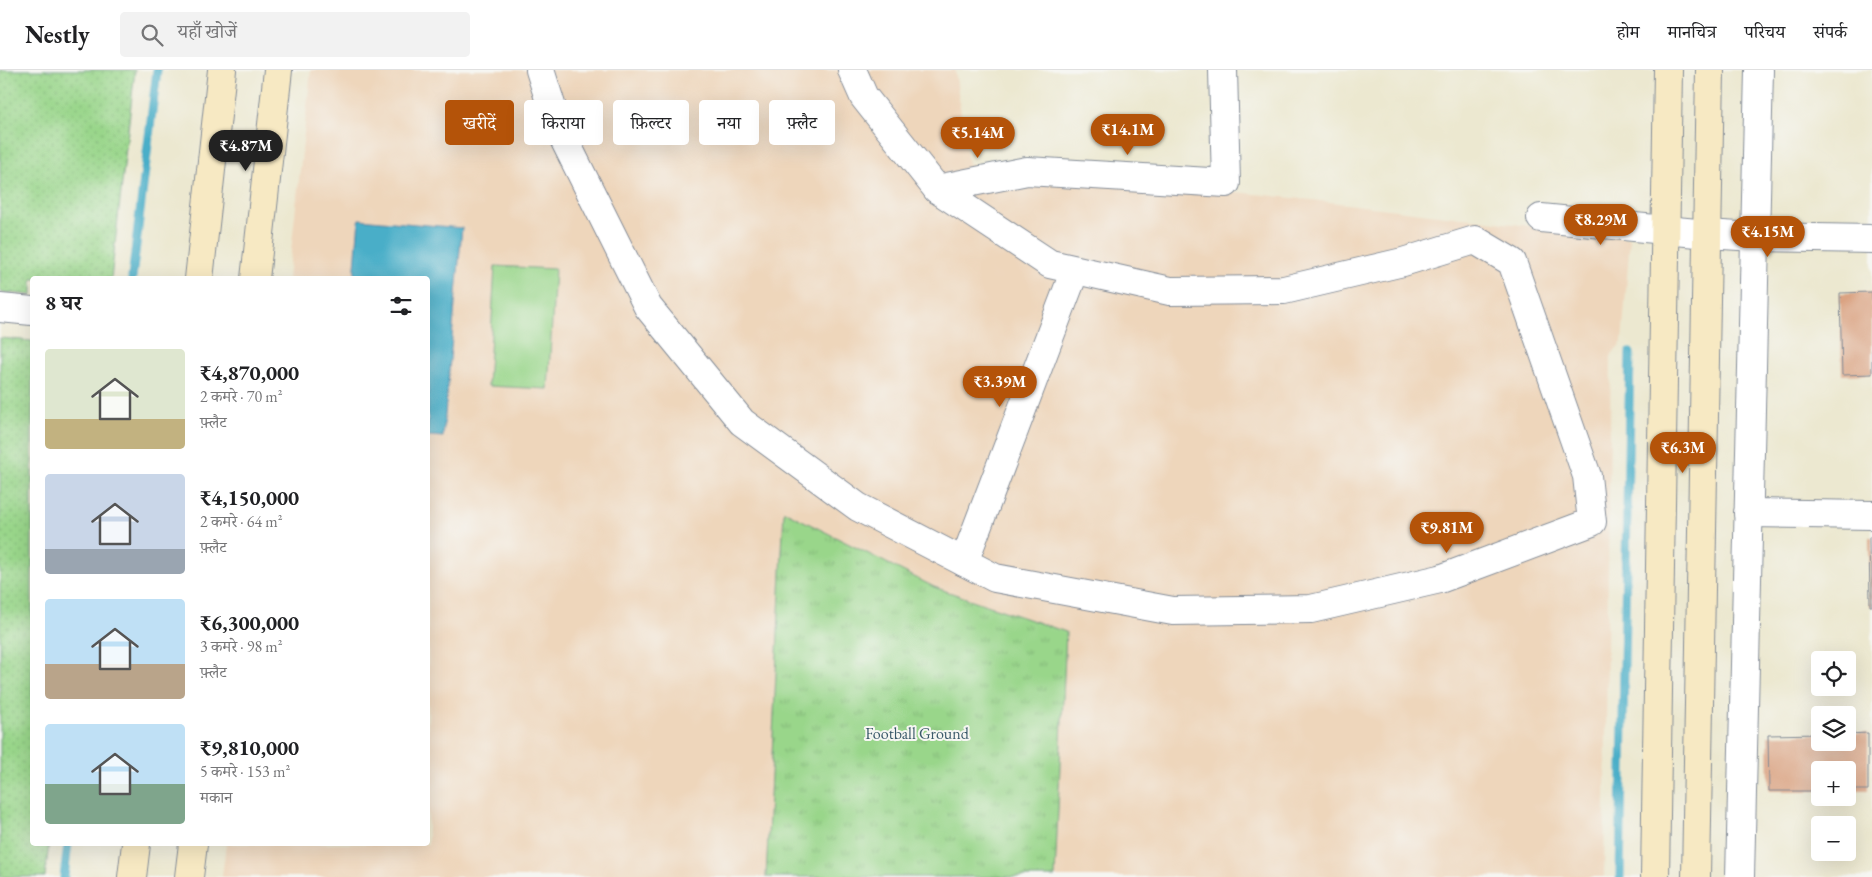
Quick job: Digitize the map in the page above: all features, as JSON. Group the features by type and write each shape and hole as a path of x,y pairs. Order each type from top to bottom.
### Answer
{"street":[{"path":"199,276 222,70"},
{"path":"255,276 278,70"},
{"path":"540,70 558,127 648,307 742,422 858,507 996,578 1173,611 1311,609 1440,579 1592,522 1587,476 1512,262 1475,240 1403,262 1284,290 1170,291 1050,264 937,189 864,97 852,70"},
{"path":"937,189 1027,171 1226,183 1224,70"},
{"path":"1656,877 1668,70"},
{"path":"1696,877 1710,70"},
{"path":"1740,877 1760,70"},
{"path":"1541,218 1707,234 1755,237 1872,239"},
{"path":"964,562 1075,270"},
{"path":"0,308 30,311"},
{"path":"1748,513 1872,515"},
{"path":"132,877 136,846"},
{"path":"189,877 193,846"}],"shaded area":[{"path":"311,70 955,70 968,164 1321,201 1630,238 1622,342 1611,355 1604,877 222,877 226,846 430,846 430,276 288,276"}],"green space":[{"path":"0,70 135,70 111,276 30,276 30,295 0,292"},
{"path":"495,266 555,269 548,389 488,386"},
{"path":"0,338 30,341 30,846 49,846 45,877 0,877"},
{"name":"Football Ground","path":"784,511 934,587 1066,632 1055,877 766,877"}],"water":[{"path":"359,219 462,228 443,437 430,436 430,276 354,276"}],"building":[{"path":"1872,292 1872,374 1842,375 1840,293"},
{"path":"1869,537 1872,537 1872,606 1870,606"},
{"path":"1868,733 1868,790 1856,790 1856,761 1811,761 1811,791 1769,791 1768,735 1811,734 1811,751 1856,751 1856,734"}],"waterway":[{"path":"132,276 157,70"},
{"path":"1620,877 1630,353"},
{"path":"64,877 68,846"}]}
